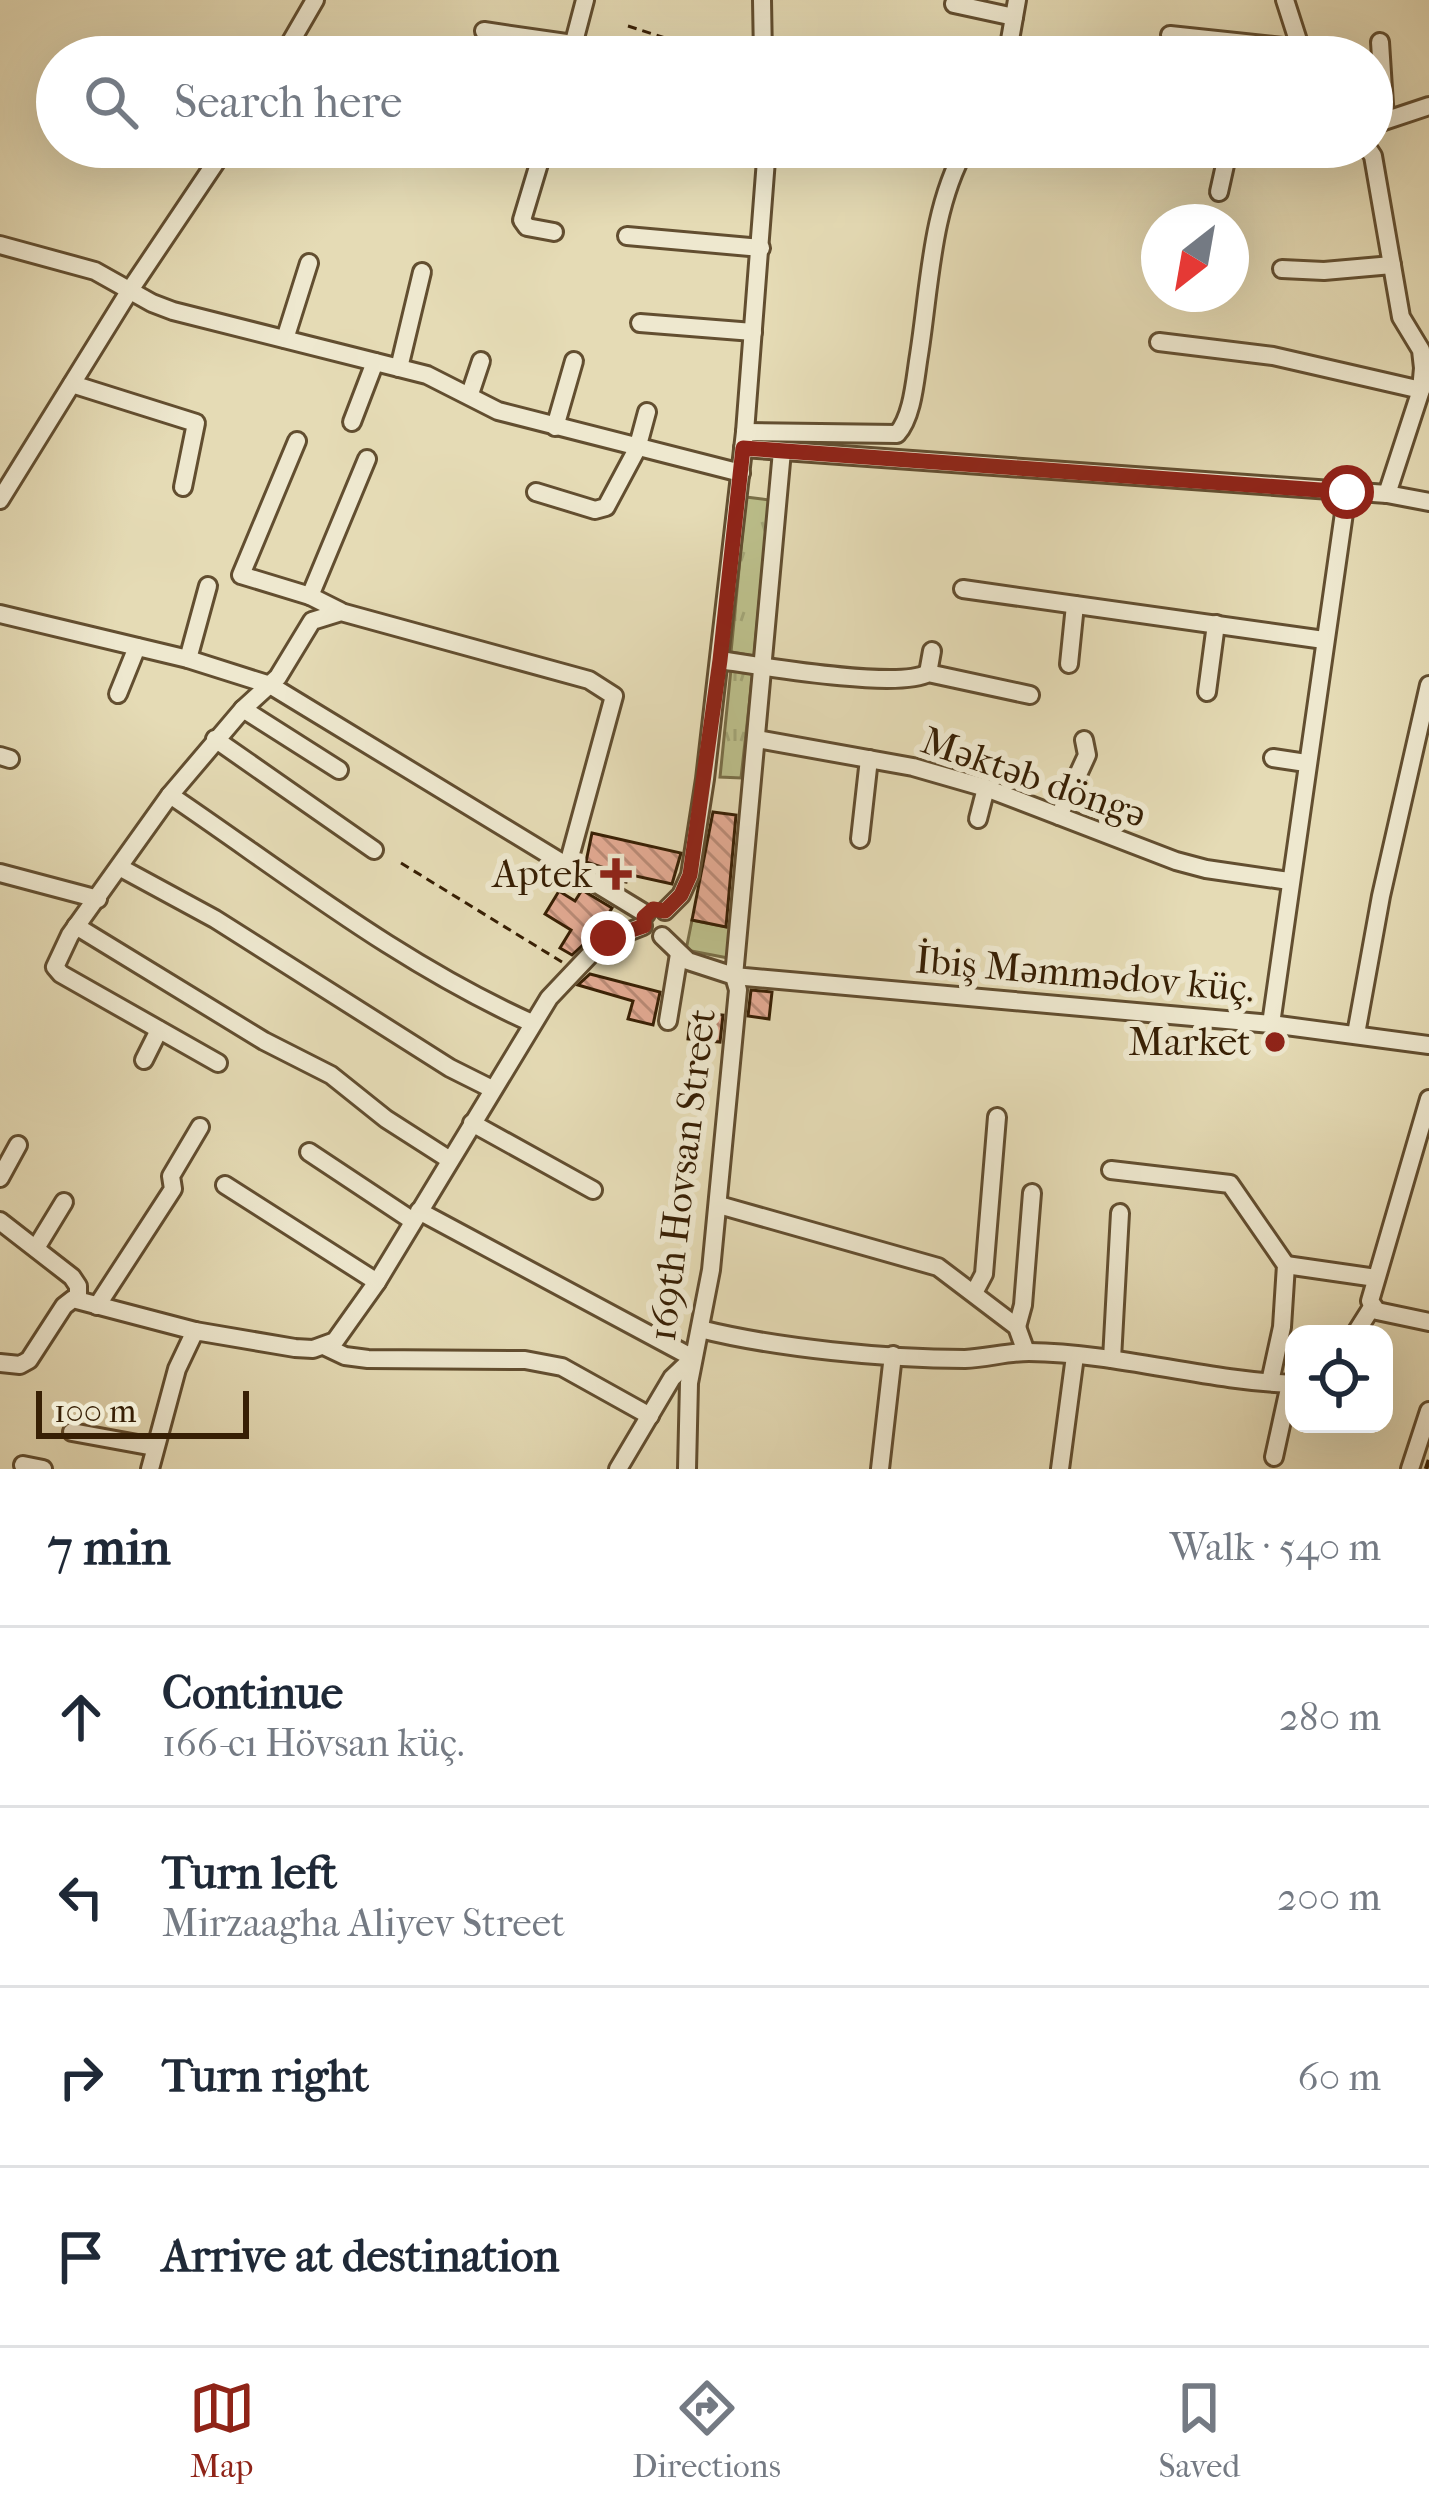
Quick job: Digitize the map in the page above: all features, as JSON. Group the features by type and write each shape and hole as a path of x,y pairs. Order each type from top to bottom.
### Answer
{"street":[{"path":"294,36 315,0"},
{"path":"576,36 585,0"},
{"path":"762,0 763,36"},
{"path":"1286,0 1297,36"},
{"path":"954,4 1016,8"},
{"path":"484,31 506,36"},
{"path":"1170,35 1177,36"},
{"path":"1393,118 1429,106"},
{"path":"0,500 212,168"},
{"path":"538,168 522,220 527,227 554,232"},
{"path":"665,911 681,895 690,875 720,660 766,168"},
{"path":"744,440 897,434 903,427 915,380 936,232 956,168"},
{"path":"1219,192 1224,168"},
{"path":"1375,168 1401,317 1420,350 1421,390 1387,494"},
{"path":"627,236 761,248"},
{"path":"0,245 95,271 173,310 447,382 498,411 741,473"},
{"path":"285,339 309,263"},
{"path":"1282,268 1324,271 1392,265"},
{"path":"399,368 422,272"},
{"path":"640,323 753,332"},
{"path":"1159,341 1273,356 1421,390"},
{"path":"470,394 481,361"},
{"path":"555,428 574,361"},
{"path":"352,422 375,362"},
{"path":"72,384 196,423 183,488"},
{"path":"536,492 602,510 637,448 647,412"},
{"path":"744,440 782,451 1387,494 1429,502"},
{"path":"297,441 242,575 341,611 590,680 614,696 567,868"},
{"path":"734,976 782,451"},
{"path":"310,596 367,459"},
{"path":"1271,1024 1347,492"},
{"path":"188,659 208,586"},
{"path":"963,589 1324,640"},
{"path":"1069,664 1075,605"},
{"path":"218,1063 55,967 76,926 170,795 242,709 285,668 312,621 341,611"},
{"path":"0,614 188,659 270,685 567,868 645,920 649,934 662,936 670,926 665,911 658,908 645,920 608,938 574,969 532,1023 377,1282 345,1332 326,1347"},
{"path":"1207,692 1216,624"},
{"path":"118,694 137,647"},
{"path":"928,673 932,651"},
{"path":"720,660 860,676 918,679 928,673 1030,695"},
{"path":"1356,1034 1381,896 1429,685"},
{"path":"242,709 339,770"},
{"path":"215,739 374,850"},
{"name":"Məktəb döngə","path":"757,739 869,759 986,788 1191,865 1289,880"},
{"path":"1059,816 1087,755 1084,740"},
{"path":"1273,758 1306,763"},
{"path":"860,839 869,759"},
{"path":"978,819 986,788"},
{"path":"170,795 302,890 436,976 532,1023"},
{"path":"121,868 215,919 450,1068 492,1089"},
{"path":"0,873 98,898"},
{"path":"76,926 264,1041 332,1075 386,1119 450,1160"},
{"name":"169th Hovsan Street","path":"662,936 695,964 734,976 738,990 718,1204 693,1358 687,1469"},
{"path":"668,1021 679,954"},
{"name":"İbiş Məmmədov küç.","path":"734,976 1271,1024 1429,1045"},
{"path":"143,1060 159,1030"},
{"path":"1361,1325 1372,1307 1376,1278 1429,1099"},
{"path":"974,1293 984,1274 997,1117"},
{"path":"472,1124 593,1190"},
{"path":"97,1306 173,1189 171,1176 200,1127"},
{"path":"0,1178 18,1145"},
{"path":"309,1152 416,1216 693,1358 672,1378 618,1469"},
{"path":"1111,1170 1230,1184 1286,1265 1282,1327 1270,1382"},
{"path":"226,1185 377,1282"},
{"path":"1017,1327 1032,1193"},
{"path":"36,1248 64,1202"},
{"path":"718,1204 938,1267 1017,1327 1026,1352"},
{"path":"1112,1359 1120,1213"},
{"path":"0,1221 72,1277 78,1299"},
{"path":"1286,1265 1376,1278"},
{"path":"0,1363 20,1365 29,1360 64,1306 78,1299 194,1331 295,1348 326,1347 345,1356 525,1360 562,1367 650,1416"},
{"path":"1372,1307 1429,1322"},
{"path":"700,1329 893,1355 969,1359 1026,1352 1112,1359 1285,1383"},
{"path":"149,1469 177,1369 194,1331"},
{"path":"880,1469 893,1355"},
{"path":"1060,1469 1075,1356"},
{"path":"1410,1469 1429,1411"},
{"path":"1274,1457 1285,1412"},
{"path":"72,1432 154,1447"},
{"path":"23,1465 43,1469"}],"path":[{"path":"628,26 659,36"},
{"path":"400,863 574,969"}],"green space":[{"path":"746,497 769,500 754,656 731,652"},
{"path":"731,669 753,671 741,778 720,777"},
{"path":"692,920 732,928 728,958 686,950"}],"building":[{"path":"713,812 736,815 726,927 692,920"},
{"path":"592,833 681,853 672,884 627,874 626,882 606,875 608,869 586,862"},
{"path":"582,890 612,908 599,930 572,955 560,948 571,930 545,914 559,891 575,901"},
{"path":"590,974 660,992 653,1025 628,1019 633,1001 578,985"},
{"path":"751,990 772,992 769,1019 748,1016"},
{"path":"691,1012 723,1015 720,1042 688,1039"}],"railway":[{"path":"1426,1469 1429,1460"}],"place":[{"name":"Aptek","path":"616,874"},
{"name":"Market","path":"1275,1042"}],"route":[{"path":"608,938 644,926 644,917 653,909 665,911 677,901 690,875 743,448 1347,492"}]}
